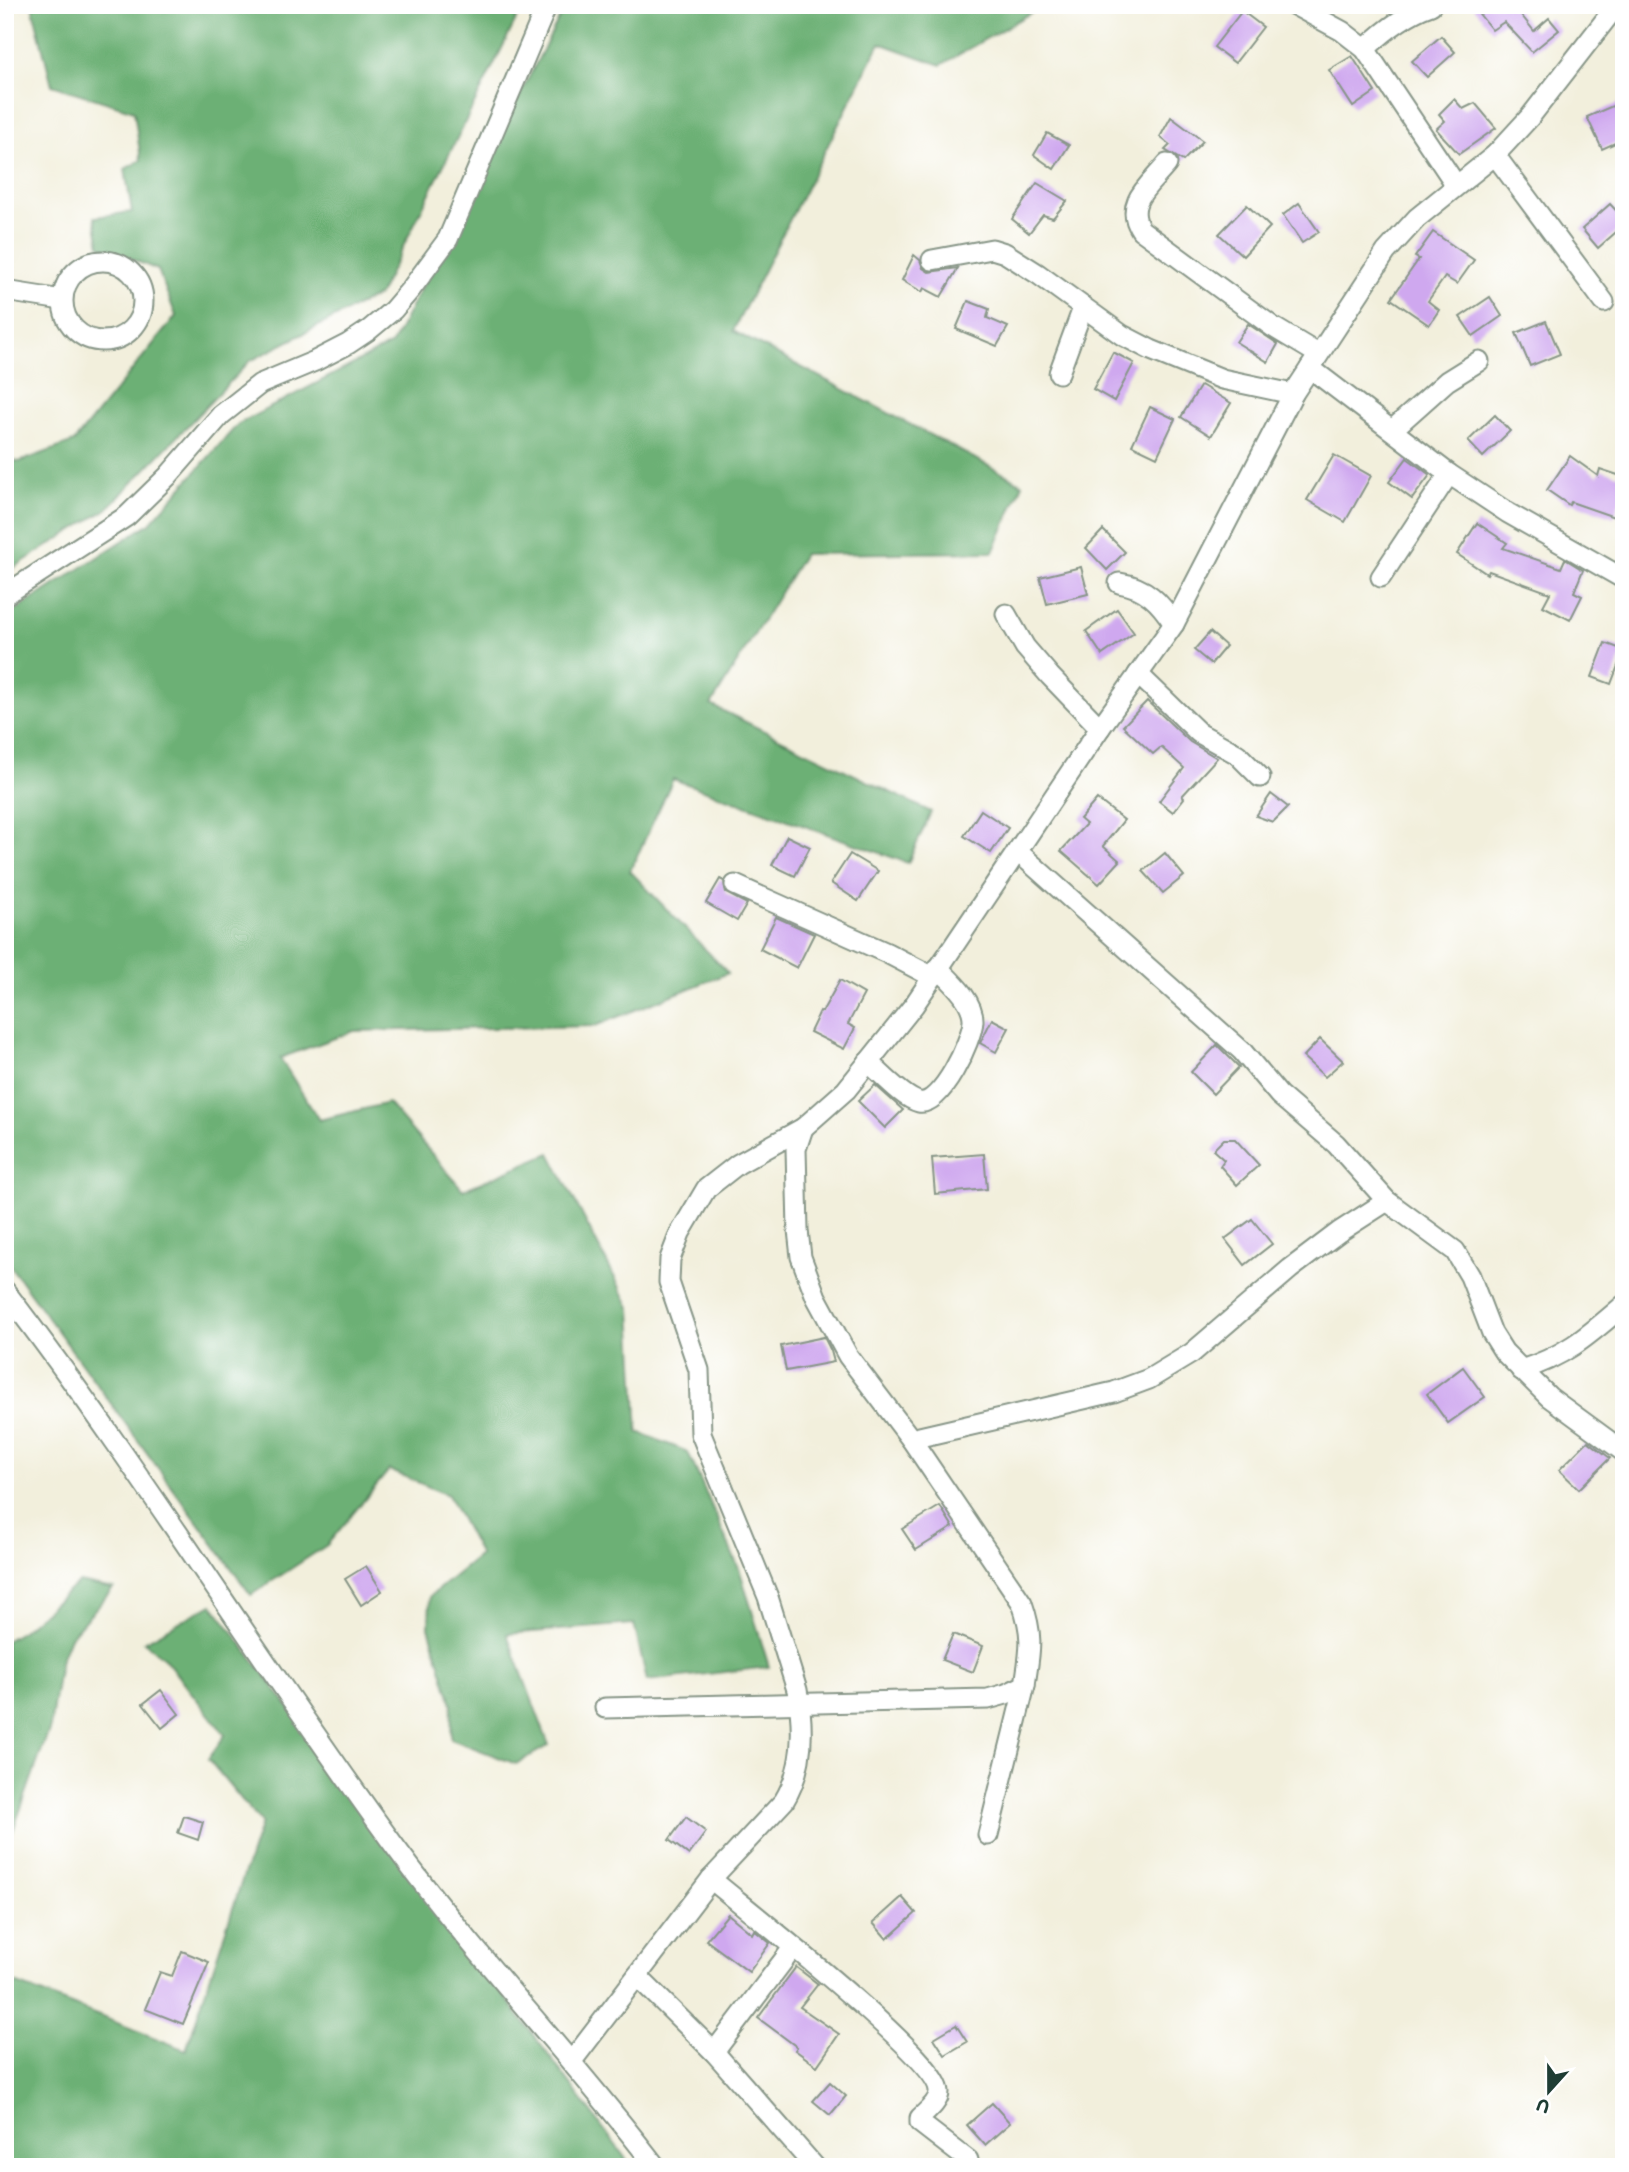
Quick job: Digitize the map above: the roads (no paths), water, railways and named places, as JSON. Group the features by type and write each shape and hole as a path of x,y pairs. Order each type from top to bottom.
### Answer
{"street":[{"path":"5,595 127,516 168,476 221,415 260,384 348,344 393,310 448,239 547,5"},
{"path":"1294,5 1342,31 1365,49 1456,185"},
{"path":"1365,49 1380,35 1418,10 1431,5"},
{"path":"572,2061 711,1879 784,1801 793,1786 800,1752 800,1704 768,1597 704,1445 700,1419 699,1370 669,1282 670,1259 680,1233 706,1189 738,1164 803,1128 846,1090 914,1005 1100,728 1174,624 1293,394 1386,252 1417,218 1495,155 1530,117 1617,5"},
{"path":"1495,155 1604,302"},
{"path":"1167,164 1135,204 1135,222 1141,230 1273,327 1392,430 1449,474 1508,513 1624,579"},
{"path":"932,260 992,249 1038,274 1122,335 1184,365 1222,379 1293,394"},
{"path":"93,261 120,264 130,272 143,295 138,321 130,331 105,341 92,340 70,325 62,300 71,275 93,261"},
{"path":"5,291 62,300"},
{"path":"1059,373 1083,308"},
{"path":"1392,430 1447,382 1479,361"},
{"path":"1381,577 1449,474"},
{"path":"1119,583 1131,585 1153,597 1174,624"},
{"path":"1006,614 1033,657 1100,728"},
{"path":"1138,674 1199,733 1237,754 1260,777"},
{"path":"1017,851 1233,1042 1279,1095 1336,1144 1387,1201 1455,1251 1470,1276 1492,1333 1521,1370 1565,1410 1624,1452"},
{"path":"735,886 935,973 957,988 971,1010 973,1021 962,1055 937,1096 928,1102 918,1102 868,1062"},
{"path":"803,1128 796,1149 796,1196 802,1257 816,1297 848,1356 911,1440 1022,1603 1030,1627 1031,1643 1024,1685 988,1835"},
{"path":"911,1440 1114,1392 1149,1380 1192,1353 1290,1269 1339,1232 1387,1201"},
{"path":"5,1291 144,1482 305,1719 419,1879 572,2061 656,2167"},
{"path":"1521,1370 1539,1365 1571,1349 1624,1305"},
{"path":"605,1708 988,1699 1024,1685"},
{"path":"711,1879 867,2009 914,2054 939,2091 937,2099 920,2118 920,2123 968,2160"},
{"path":"714,2052 793,1948"},
{"path":"637,1976 714,2052 815,2167"}]}
